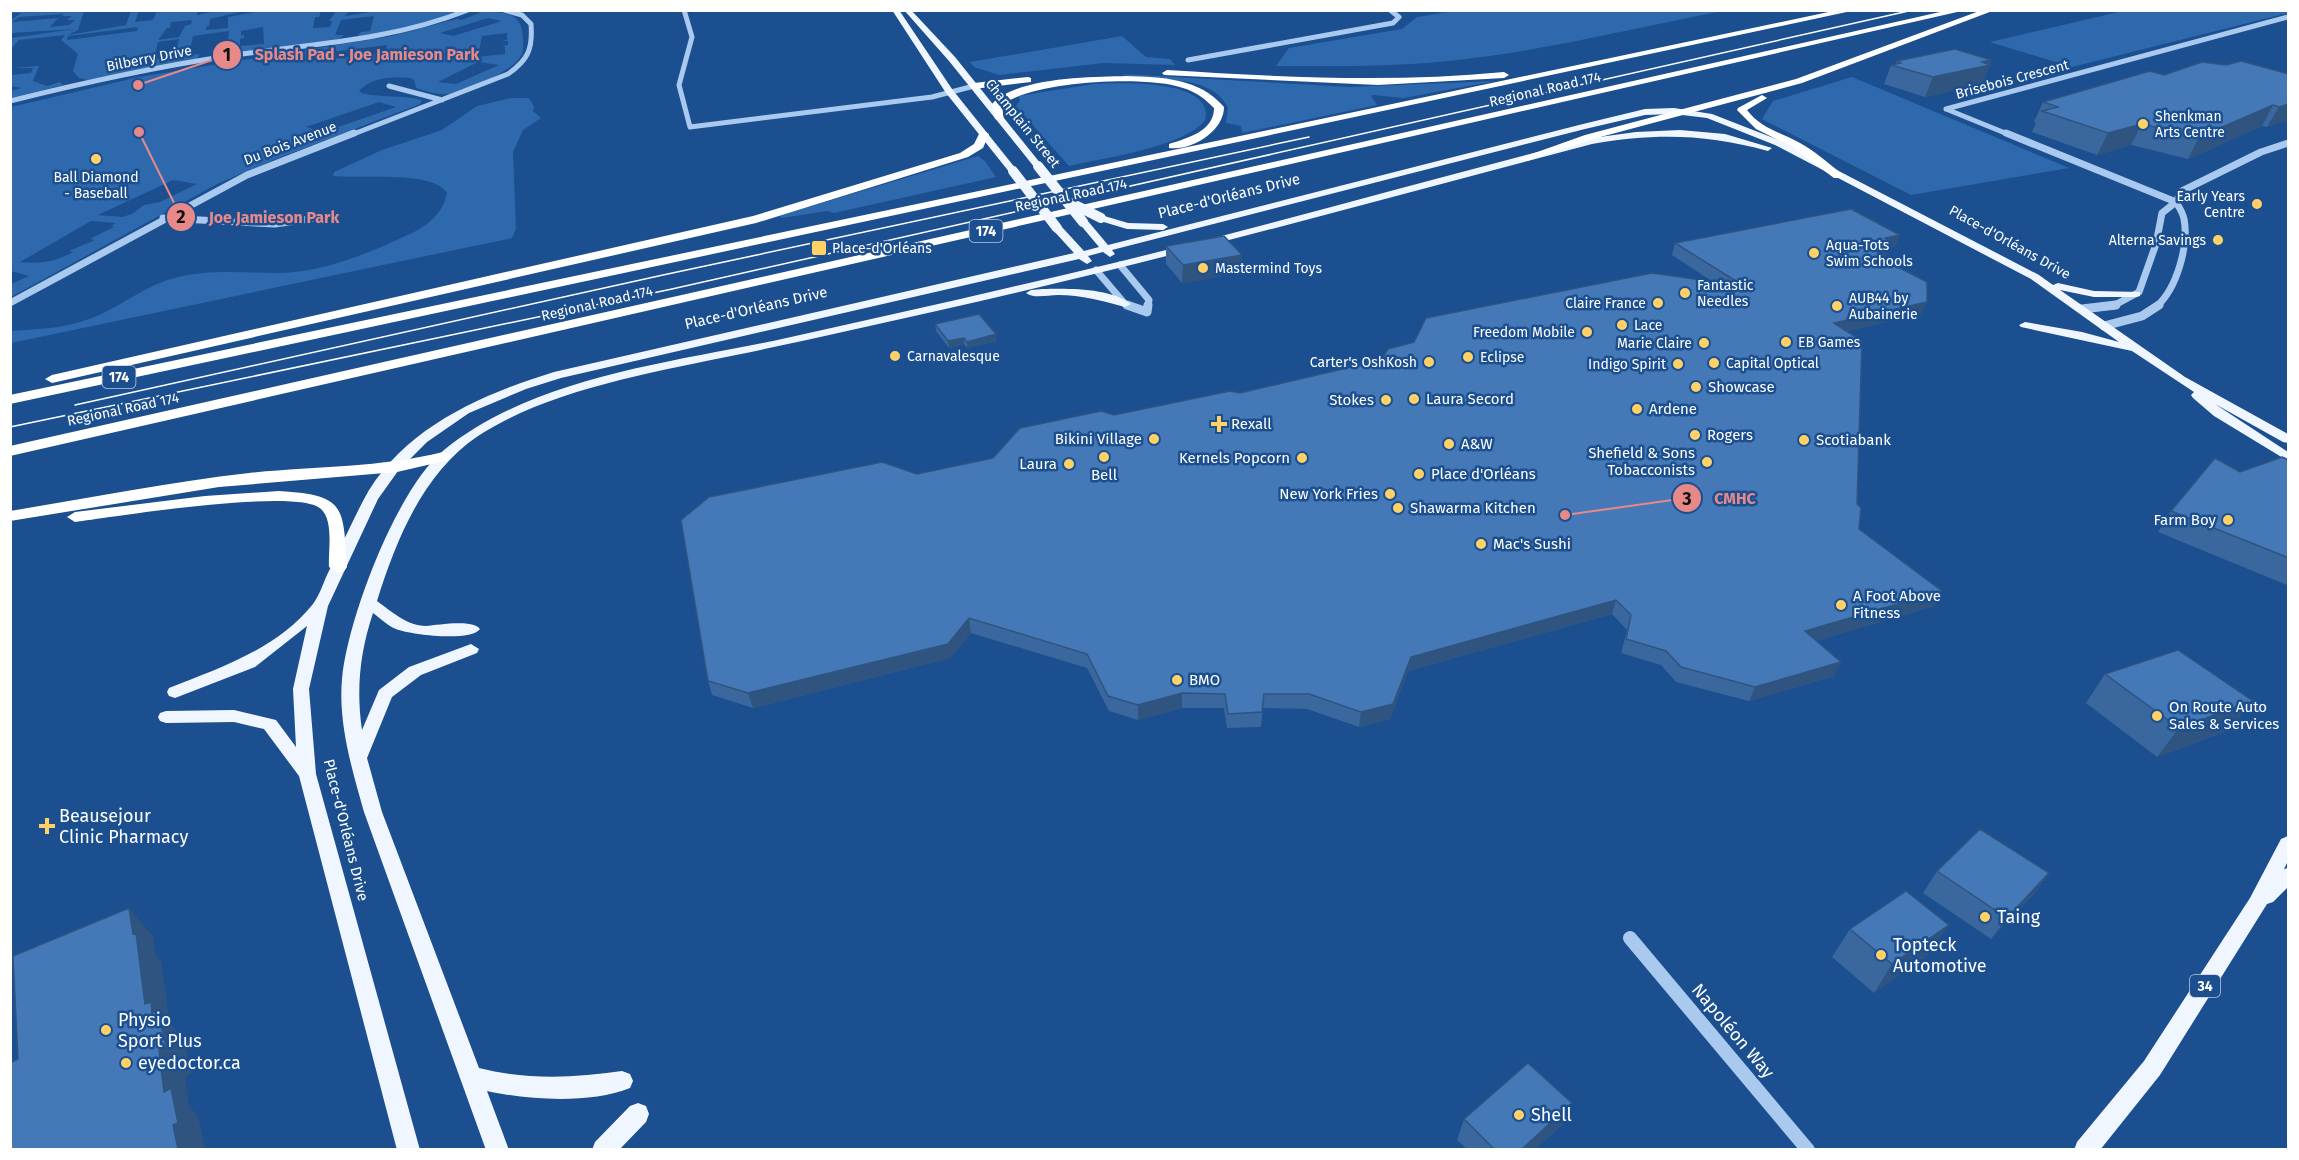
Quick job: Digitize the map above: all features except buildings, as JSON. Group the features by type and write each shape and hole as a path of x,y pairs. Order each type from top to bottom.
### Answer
{"highway":[{"name":"Regional Road 174","path":"10,400 1852,10"},
{"name":"Regional Road 174","path":"10,451 1962,10"},
{"path":"1838,176 1797,146 1754,123 1742,110 1747,105 1799,81 1991,10"},
{"path":"974,86 1080,73 1125,71 1320,83 1449,81 1513,74 1790,24"},
{"path":"228,353 361,322 1121,161 1196,138 1214,125 1220,113 1216,102 1189,87 1155,80 1120,79 1060,84 1019,91 1007,96 997,104 1000,119"},
{"path":"1523,159 1589,137 1799,81"},
{"path":"10,388 525,273 770,215 964,155 979,147 984,134"},
{"path":"10,516 248,478 311,471 393,468 416,465 443,457"},
{"path":"10,524 293,495 325,503 336,518 338,567"}],"main road":[{"path":"895,10 950,91 1057,228 1096,270"},
{"name":"Champlain Street","path":"908,10 974,86 1120,265"},
{"name":"Place-d'Orléans Drive","path":"409,1149 307,774 301,689 320,606 371,499 393,468 441,424 474,406 522,386 558,375 1081,255 1645,112 1688,112 1709,116 1778,143 2035,277 2181,381 2218,413 2289,458"},
{"name":"Place-d'Orléans Drive","path":"498,1149 373,812 358,759 350,679 369,602 414,499 443,457 466,439 490,424 557,396 625,377 1120,265 1616,136 1644,133 1689,133 1760,146 1838,176"},
{"path":"1066,201 1101,218 1127,226 1160,227 1313,196"},
{"path":"2035,277 2068,290 2085,293 2136,294"},
{"path":"912,313 1015,295 1059,292 1093,294 1125,304"},
{"path":"2025,326 2082,335 2139,352"},
{"name":"Place-d'Orléans Drive","path":"2181,381 2289,439"},
{"path":"369,602 400,625 422,631 472,628"},
{"path":"175,692 249,663 291,633 320,606"},
{"path":"358,759 385,694 415,671 471,649"},
{"path":"166,717 234,716 270,724 307,774"},
{"name":"34","path":"2085,1149 2152,1068 2257,904 2289,844"},
{"name":"34","path":"2257,904 2289,876"},
{"path":"470,1076 528,1088 591,1087 622,1081"},
{"path":"603,1149 638,1114"}],"street":[{"name":"Bilberry Drive","path":"10,101 157,68 394,33 434,23 468,10"},
{"name":"Du Bois Avenue","path":"10,303 45,286 163,218 254,171 508,74 529,57 532,51 530,21 522,15 504,10"},
{"path":"684,10 692,37 679,85 690,127 932,97 974,86"},
{"path":"1188,60 1393,23 1398,17 1390,10"},
{"name":"Brisebois Crescent","path":"2176,202 1946,109 2289,17"},
{"path":"1239,51 1251,57"},
{"path":"389,86 442,100"},
{"path":"2082,309 2112,307 2136,294 2153,252 2162,213 2176,202 2182,191 2261,152 2289,142"},
{"path":"2104,326 2131,321 2159,305 2174,279 2183,250 2184,217 2176,202"},
{"path":"163,218 275,224 316,218"},
{"name":"Champlain Street","path":"1120,265 1149,300 1147,312 1125,304"},
{"path":"1096,270 1125,304"},
{"name":"Napoléon Way","path":"1630,938 1808,1149"}],"shaded area":[{"path":"383,10 460,11 417,25 360,37 358,35 361,32 370,31 374,16 341,20 335,35 344,35 339,39 218,56 216,52 227,50 229,31 193,36 189,55 200,54 197,59 87,80 79,78 73,71 78,54 61,40 65,35 19,40 11,49 11,38 75,29 11,33 10,21 21,13 11,13 13,11 84,11 78,30 68,35 126,25 131,11 139,11 135,22 153,20 157,11 197,11 197,15 216,11 244,11 210,19 206,30 228,28 228,17 261,11 321,11 319,17 315,17 313,28 330,27 332,21 329,21 336,11 349,11 345,16","holes":["64,14 62,16 72,16 67,20 75,20 69,25 50,27 58,18 12,22 19,17","192,20 191,24 185,26 179,37 158,40 167,28 170,28 171,22","138,27 137,31 67,40 68,36","263,27 264,44 240,46 240,39 244,38 244,35 241,35 241,31","179,39 175,57 154,59 158,42"]},
{"path":"1461,10 1715,10 1718,12 1483,57 1362,66 1276,66 1289,48 1402,29 1417,17"},
{"path":"2127,10 2288,10 2288,13 2072,67 1990,42"},
{"path":"484,11 512,16 520,24 522,30 523,52 521,56 499,74 477,85 448,94 416,88 414,80 410,78 376,80 359,91 369,95 422,100 420,104 217,184 11,297 11,284 29,276 11,271 11,107 139,77 392,36 457,19 462,20","holes":["488,18 502,21 453,36 440,33","507,33 507,40 501,41 508,41 508,45 502,46 505,47 505,54 478,57 482,36","387,45 385,53 305,61 307,55","478,62 499,65 456,84 438,82","379,102 396,107 324,132 306,127","173,180 197,184 160,202 144,205 132,214 122,217 98,215","91,221 116,223 111,226 114,227 90,239 95,240 69,251 73,252 60,258 41,262 20,262"]},
{"path":"1122,36 1146,57 1170,59 1175,65 1104,63 999,75 974,67 970,62"},
{"path":"39,66 33,81 47,86 60,82 63,85 11,98 11,91 21,88 11,86 11,75 31,73 33,68 11,68"},
{"path":"1121,74 1350,87 1496,81 1403,98 1373,95 1371,96 1377,105 1242,133 1241,126 1226,123 1228,107 1219,95 1207,88 1178,80"},
{"path":"1852,77 2069,168 1911,195 1762,119 1773,101"},
{"path":"1094,84 1142,84 1181,90 1195,97 1204,106 1205,120 1195,129 1162,144 1069,166 1016,106 1020,100 1018,96"},
{"path":"511,98 529,98 534,107 533,111 541,118 523,130 513,152 516,229 512,238 11,343 11,331 74,324 95,317 153,286 178,277 215,272 278,273 310,270 357,257 409,235 430,222 441,209 447,193 439,186 412,178 345,177 333,176 334,172 382,150 442,130 477,106"},
{"path":"978,156 985,161 996,177 834,213 827,211 782,218 779,216"}],"tram line":[{"path":"10,427 672,289 1913,10"},
{"path":"75,405 663,275 1309,137"}],"place":[{"name":"Splash Pad - Joe Jamieson Park","path":"138,85"},
{"name":"Shenkman Arts Centre","path":"2143,124"},
{"name":"Joe Jamieson Park","path":"139,132"},
{"name":"Ball Diamond - Baseball","path":"96,159"},
{"name":"Early Years Centre","path":"2257,204"},
{"name":"Alterna Savings","path":"2218,240"},
{"name":"Place-d'Orléans","path":"819,248"},
{"name":"Aqua-Tots Swim Schools","path":"1814,253"},
{"name":"Mastermind Toys","path":"1203,268"},
{"name":"Fantastic Needles","path":"1685,293"},
{"name":"Claire France","path":"1658,303"},
{"name":"AUB44 by Aubainerie","path":"1837,306"},
{"name":"Lace","path":"1622,325"},
{"name":"Freedom Mobile","path":"1587,332"},
{"name":"EB Games","path":"1786,342"},
{"name":"Marie Claire","path":"1704,343"},
{"name":"Carnavalesque","path":"895,356"},
{"name":"Eclipse","path":"1468,357"},
{"name":"Carter's OshKosh","path":"1429,362"},
{"name":"Capital Optical","path":"1714,363"},
{"name":"Indigo Spirit","path":"1678,364"},
{"name":"Showcase","path":"1696,387"},
{"name":"Laura Secord","path":"1414,399"},
{"name":"Stokes","path":"1386,400"},
{"name":"Ardene","path":"1637,409"},
{"name":"Rexall","path":"1219,424"},
{"name":"Rogers","path":"1695,435"},
{"name":"Bikini Village","path":"1154,439"},
{"name":"Scotiabank","path":"1804,440"},
{"name":"A&W","path":"1449,444"},
{"name":"Bell","path":"1104,457"},
{"name":"Kernels Popcorn","path":"1302,458"},
{"name":"Shefield & Sons Tobacconists","path":"1707,462"},
{"name":"Laura","path":"1069,464"},
{"name":"Place d'Orléans","path":"1419,474"},
{"name":"New York Fries","path":"1390,494"},
{"name":"Shawarma Kitchen","path":"1398,508"},
{"name":"CMHC","path":"1565,515"},
{"name":"Farm Boy","path":"2228,520"},
{"name":"Mac's Sushi","path":"1481,544"},
{"name":"A Foot Above Fitness","path":"1841,605"},
{"name":"BMO","path":"1177,680"},
{"name":"On Route Auto Sales & Services","path":"2157,716"},
{"name":"Beausejour Clinic Pharmacy","path":"47,826"},
{"name":"Taing","path":"1985,917"},
{"name":"Topteck Automotive","path":"1881,955"},
{"name":"Physio Sport Plus","path":"106,1030"},
{"name":"eyedoctor.ca","path":"126,1063"},
{"name":"Shell","path":"1519,1115"}]}
